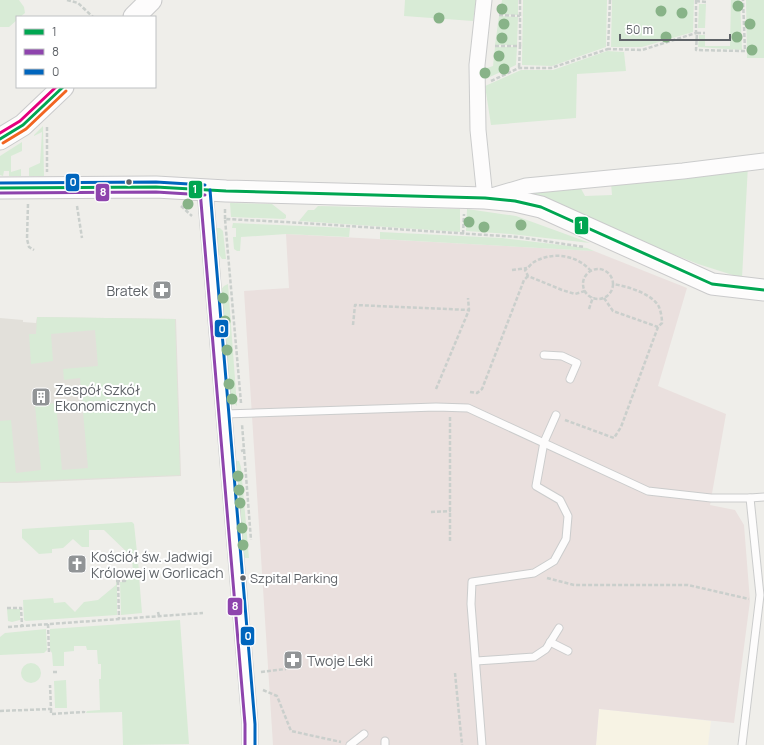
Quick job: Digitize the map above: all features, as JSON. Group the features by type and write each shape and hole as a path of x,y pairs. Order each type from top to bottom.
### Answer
{"street":[{"path":"135,16 151,0"},
{"path":"484,0 477,65 478,130 485,198"},
{"path":"0,139 11,134 27,121 62,88"},
{"path":"485,198 526,186 683,171 764,161"},
{"path":"0,188 156,187 205,190 485,198 515,201 541,207 697,282 764,290"},
{"path":"205,190 217,347 225,414 250,724 250,745"}],"lane":[{"path":"544,355 562,356 577,363 570,380"},
{"path":"225,414 428,407 468,408 648,491 711,498 764,497"},
{"path":"482,745 471,604 472,582 534,573 554,560 566,540 568,516 560,500 536,486 544,442 556,416"},
{"path":"742,745 760,602 750,498"},
{"path":"476,661 534,657 546,649 559,628"},
{"path":"550,642 568,651"},
{"path":"351,744 364,734"}],"path":[{"path":"67,0 78,3 91,16"},
{"path":"519,68 520,0"},
{"path":"608,50 610,0"},
{"path":"706,2 696,1 696,50 745,52 743,0"},
{"path":"500,15 520,16"},
{"path":"488,82 519,68 551,68 608,50 642,50 696,33 705,33"},
{"path":"495,46 520,46"},
{"path":"47,120 47,179"},
{"path":"28,204 27,239 29,247 34,250"},
{"path":"77,206 82,238"},
{"path":"227,452 244,450 225,219 518,237 587,247"},
{"path":"512,270 527,268 533,262 550,256 564,256 584,264 591,271"},
{"path":"527,268 525,270 528,276 562,290 575,294 586,291"},
{"path":"595,269 605,270 612,277 613,284 612,291 604,298 599,299 590,296 586,291 584,283 585,278 595,269"},
{"path":"470,392 477,393 482,389 524,280 528,276"},
{"path":"556,416 614,438 620,427 658,327 662,323 662,317 659,306 652,299 641,292 628,287 613,284"},
{"path":"589,309 593,297"},
{"path":"436,389 469,310 468,298"},
{"path":"604,298 613,311 658,327"},
{"path":"353,325 355,305 469,310"},
{"path":"450,407 450,543"},
{"path":"431,512 450,511"},
{"path":"534,573 543,577 574,585 688,585 760,602"},
{"path":"119,619 117,581 125,581 124,574 138,574"},
{"path":"7,608 21,608 22,626"},
{"path":"158,612 159,616"},
{"path":"8,627 203,613"},
{"path":"48,624 49,653"},
{"path":"261,672 286,669"},
{"path":"455,673 462,745"},
{"path":"50,684 51,714 84,711"},
{"path":"263,690 277,696 290,731 351,744"},
{"path":"0,711 51,709"}],"shaded area":[{"path":"286,234 594,251 687,288 658,386 726,414 710,505 735,510 744,525 750,601 734,723 599,709 596,745 273,745 244,291 289,288"},
{"path":"37,317 176,319 181,476 0,483 0,318 36,323"},
{"path":"599,709 711,721 708,745 596,745"}],"green space":[{"path":"0,0 19,0 24,7 25,13 21,16 16,16 16,21 9,27 0,27"},
{"path":"405,0 476,0 473,21 404,16"},
{"path":"502,0 518,0 518,15 500,14"},
{"path":"523,0 607,0 606,47 552,66 522,65"},
{"path":"612,0 694,0 693,32 642,47 611,47"},
{"path":"731,0 740,0 742,50 698,47 699,35 705,35 705,46 730,46"},
{"path":"746,0 764,0 764,58 747,58"},
{"path":"699,4 706,4 705,28 698,28"},
{"path":"499,16 518,17 517,45 495,45"},
{"path":"495,47 517,47 516,65 481,81 481,70 493,66"},
{"path":"607,51 624,52 626,71 577,74 576,118 491,125 485,86 521,70 553,70"},
{"path":"43,126 44,176 29,176 29,168 40,163 42,132 34,135"},
{"path":"22,142 22,151 11,156 11,172 21,169 21,176 9,176 9,171 4,171 3,176 0,175 0,156"},
{"path":"748,165 742,278 698,264 517,192 579,185 585,196 612,195 611,183"},
{"path":"230,203 272,204 286,215 286,218 231,217"},
{"path":"318,206 460,209 460,232 299,221 308,210 314,210"},
{"path":"467,209 516,216 590,243 510,234 466,231"},
{"path":"233,223 350,228 349,237 286,234 241,237 240,251 237,251 234,249 233,237 236,237 236,228 232,228"},
{"path":"216,228 220,228 223,231 226,259 222,259 218,253"},
{"path":"380,232 502,238 587,248 594,251 380,239"},
{"path":"228,284 237,406 228,396 220,291"},
{"path":"37,317 175,319 180,475 0,482 0,421 11,420 16,473 41,470 35,405 56,403 62,470 88,468 80,378 64,380 63,369 98,366 95,330 51,334 53,361 31,364 29,334 36,334"},
{"path":"234,461 239,461 241,467 249,558 245,558 241,552"},
{"path":"132,522 134,524 139,571 133,572 132,557 104,530 89,530 89,547 82,547 73,539 63,548 52,549 52,553 39,554 22,538 22,529"},
{"path":"139,576 142,613 121,615 120,582 126,582 126,577"},
{"path":"116,582 117,615 24,620 23,600 53,598 54,603 65,602 75,612 84,602 98,600 116,585"},
{"path":"7,609 20,609 20,620 12,622 8,621"},
{"path":"180,620 189,744 123,745 122,712 86,713 87,711 100,710 99,679 101,679 101,664 98,664 97,650 87,650 86,646 74,646 74,651 64,652 64,666 53,666 52,653 50,650 50,629"},
{"path":"46,629 47,650 44,653 0,655 0,637 5,633"},
{"path":"27,663 35,663 41,669 41,677 35,683 27,683 21,677 21,669"},
{"path":"66,680 67,708 55,708 54,681"}],"transit line":[{"path":"0,133 20,121 55,88"},
{"name":"1","path":"0,139 23,125 62,88"},
{"path":"3,143 26,129 66,91"},
{"name":"0","path":"0,183 156,182 205,185"},
{"name":"1","path":"0,188 156,187 226,191 485,198 515,201 541,207 712,284 764,290"},
{"name":"8","path":"200,190 245,724 245,745"},
{"name":"0","path":"210,190 255,724 255,745"},
{"name":"8","path":"0,193 156,192 205,195"}],"place":[{"name":"Bratek","path":"162,290"},
{"name":"Zespół Szkół Ekonomicznych","path":"41,397"},
{"name":"Kościół św. Jadwigi Królowej w Gorlicach","path":"77,564"},
{"name":"Szpital Parking","path":"243,578"},
{"name":"Twoje Leki","path":"293,660"}]}
